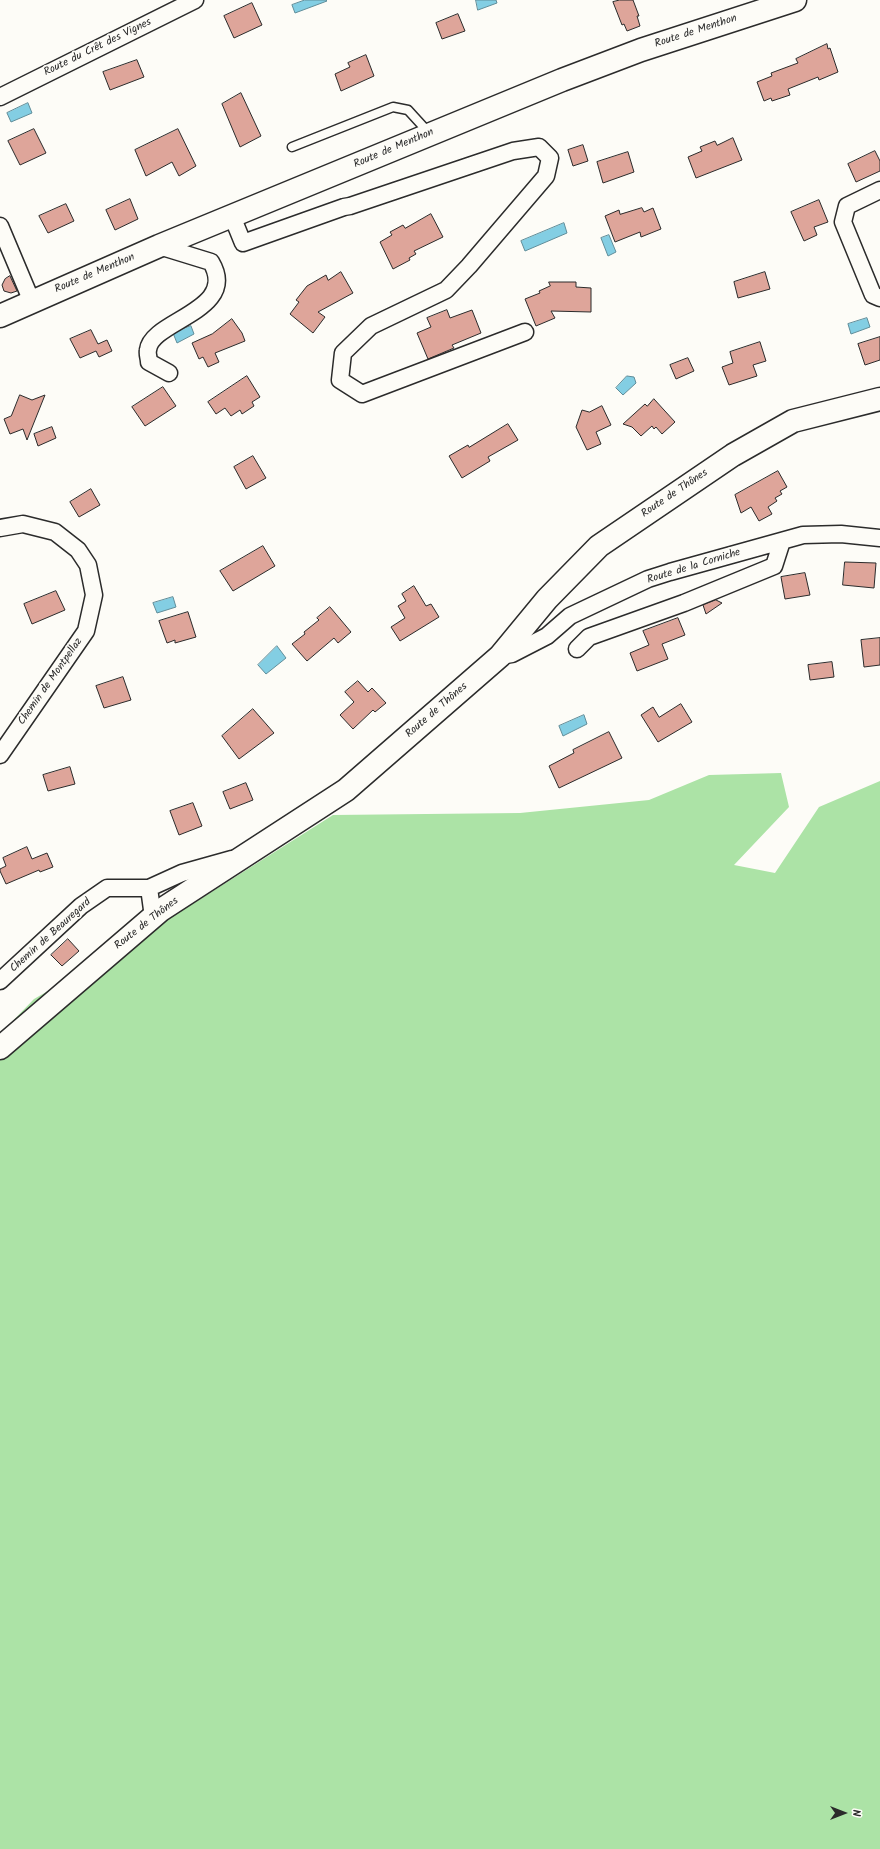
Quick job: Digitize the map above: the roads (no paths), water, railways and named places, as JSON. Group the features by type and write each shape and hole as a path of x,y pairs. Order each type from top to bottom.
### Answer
{"main road":[{"name":"Route de Menthon","path":"0,316 159,246 562,80 642,50 795,0"},
{"name":"Route de Thônes","path":"0,1048 161,910 346,790 500,656 547,599 599,546 733,455 793,421 880,399"}],"street":[{"name":"Route du Crêt des Vignes","path":"0,97 195,0"},
{"path":"232,216 243,243 344,207 513,152 539,147 550,158 546,176 469,266 446,290 371,326 343,353 340,380 362,394 525,332"},
{"path":"880,190 847,206 843,222 873,295 880,298"},
{"path":"0,226 32,302"},
{"path":"159,246 211,262 217,272 215,291 202,306 153,339 148,349 149,362 169,373"},
{"name":"Chemin de Montpellaz","path":"0,528 23,524 55,532 78,550 88,565 94,595 86,631 0,755"},
{"name":"Route de la Corniche","path":"500,656 512,654 547,636 570,616 648,579 803,535 834,534 880,538"},
{"path":"577,649 589,637 684,603 774,566 782,541"},
{"path":"153,917 149,888 182,873 247,854"},
{"name":"Chemin de Beauregard","path":"0,981 81,906 107,888 149,888"}],"lane":[{"path":"292,147 393,107 408,110 423,124 430,134"}],"water":[{"path":"305,0 327,1 295,13 292,5"},
{"path":"476,0 496,0 497,3 478,10"},
{"path":"28,103 32,113 11,122 7,113"},
{"path":"564,223 567,233 525,251 521,241"},
{"path":"609,235 616,252 608,256 601,238"},
{"path":"867,318 870,327 851,334 848,324"},
{"path":"191,326 194,334 177,343 173,333"},
{"path":"627,376 634,377 636,383 623,395 616,388"},
{"path":"173,597 176,607 157,613 153,603"},
{"path":"277,646 286,658 266,674 258,665"},
{"path":"584,715 587,724 563,736 559,726"}]}
